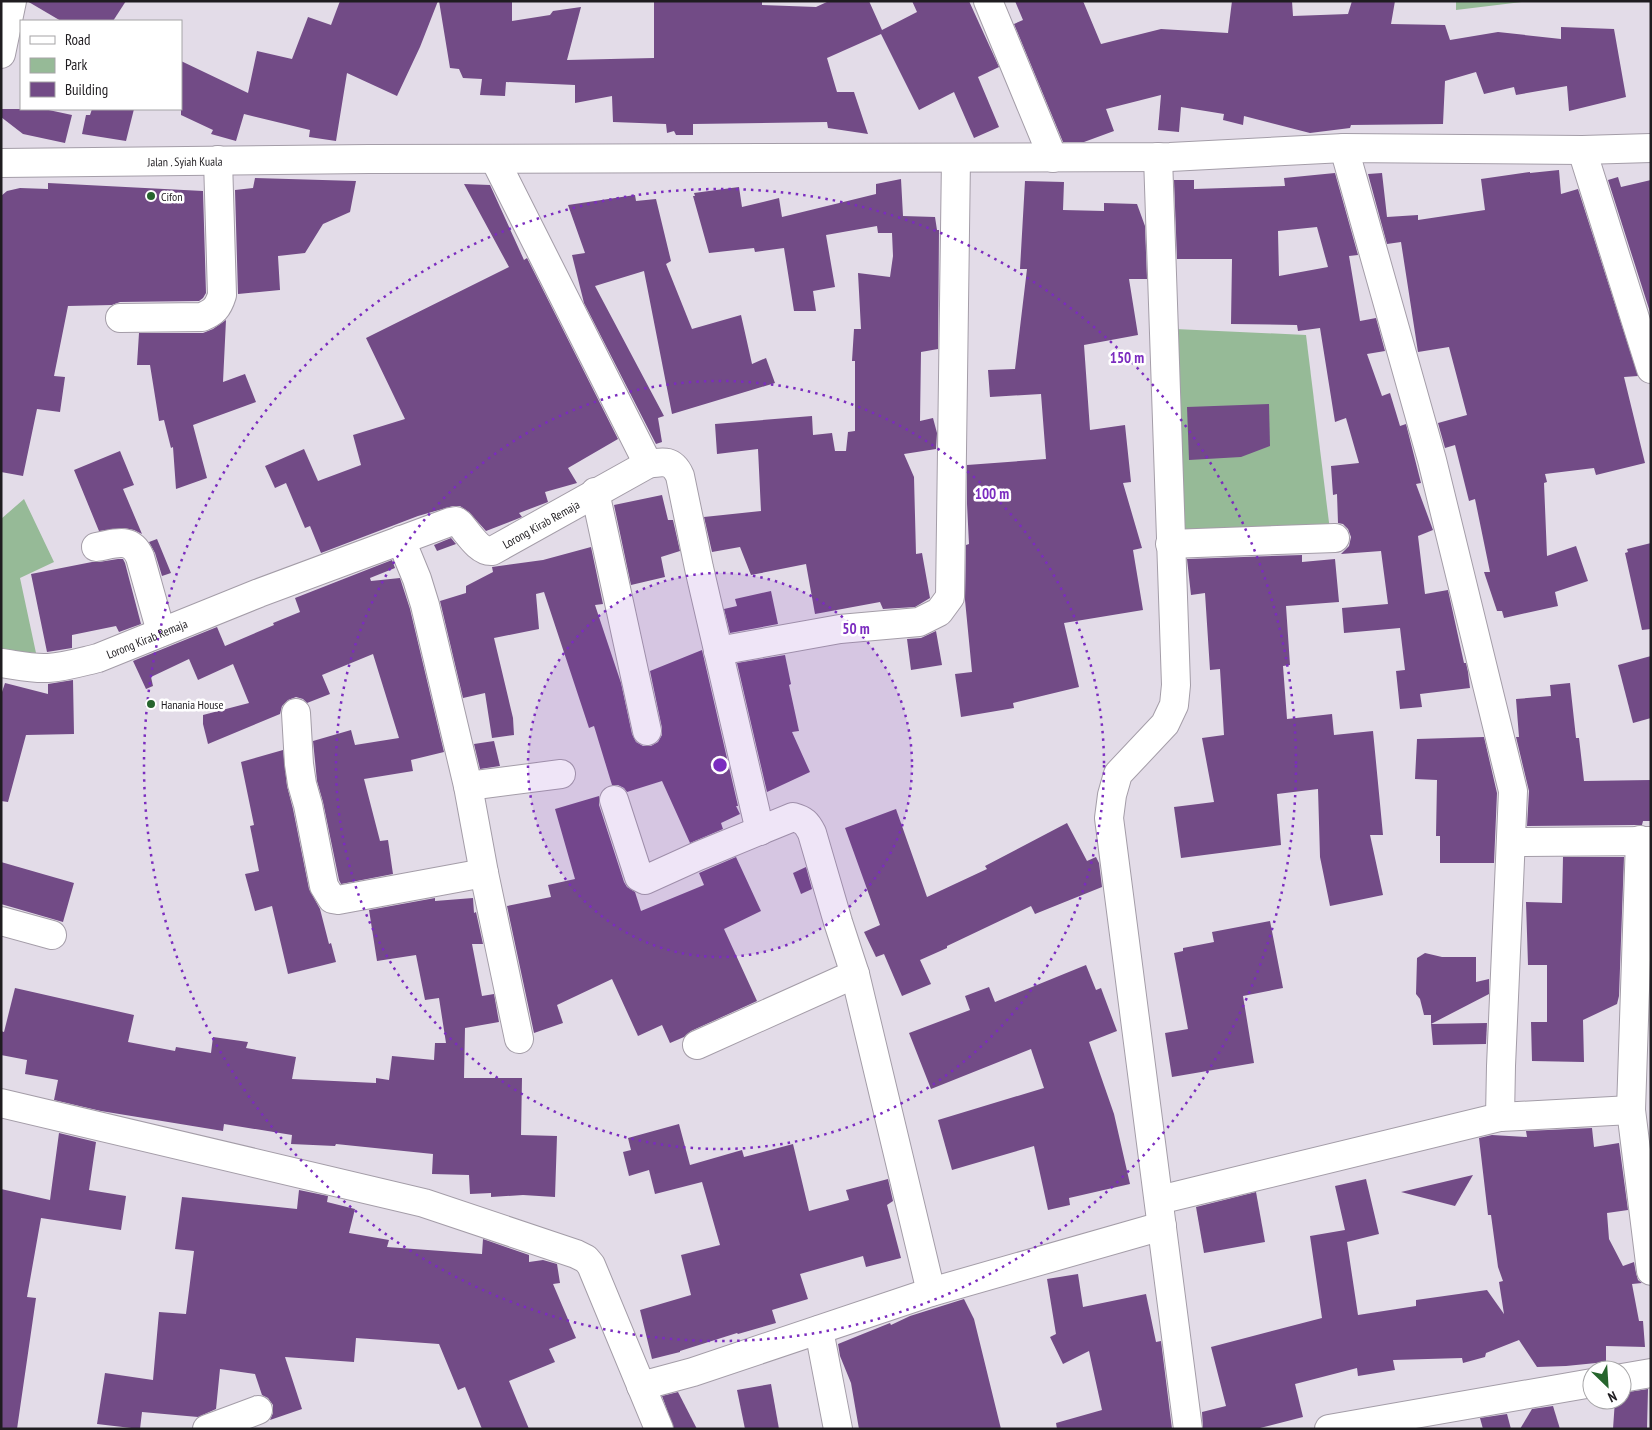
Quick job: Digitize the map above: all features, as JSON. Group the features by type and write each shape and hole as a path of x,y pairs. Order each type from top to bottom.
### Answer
{"street":[{"path":"3,38 12,1"},
{"path":"988,1 1053,158"},
{"path":"1344,148 1432,460 1513,791 1500,1117"},
{"name":"Jalan . Syiah Kuala","path":"1,163 369,159 1053,158 1158,157 1344,148 1582,150 1651,148"},
{"path":"1582,150 1651,369"},
{"path":"1158,157 1176,685 1174,705 1165,724 1118,774 1112,795 1109,818 1188,1429"},
{"path":"718,651 840,629 920,622 939,612 950,597 956,158"},
{"path":"120,318 202,317 212,313 219,306 222,295 218,160"},
{"path":"495,160 648,464"},
{"name":"Lorong Kirab Remaja","path":"1,663 31,668 47,668 98,658 161,632 450,522 456,521 482,549 487,552 492,551 595,492 648,464 662,461 676,468 680,476 760,831"},
{"path":"595,492 647,731"},
{"path":"1170,544 1335,538"},
{"path":"401,540 417,579 425,605 468,786 484,873 519,1039"},
{"path":"96,547 128,542 136,547 161,632"},
{"path":"296,714 302,784 324,886 332,899 338,900 484,873"},
{"path":"468,786 561,774"},
{"path":"614,800 639,877 642,879 650,879 698,856 793,817 802,819 808,824 855,974 931,1292"},
{"path":"1511,842 1645,841 1631,1110 1651,1271"},
{"path":"1,921 52,935"},
{"path":"697,1045 855,974"},
{"path":"1,1103 424,1203 576,1254 586,1259 591,1265 657,1428"},
{"path":"641,1386 693,1372 1161,1213 1500,1117 1631,1110"},
{"path":"819,1330 838,1429"},
{"path":"1632,1376 1651,1373"},
{"path":"1329,1429 1582,1385"},
{"path":"206,1429 258,1410"}],"green space":[{"path":"1456,1 1530,1 1456,10"},
{"path":"1175,329 1306,335 1331,539 1182,541"},
{"path":"24,499 54,562 20,578 36,653 1,650 1,519"}],"building":[{"path":"27,1 126,1 114,20 59,20"},
{"path":"340,1 438,1 420,47 397,96 347,73 336,141 309,137 310,130 244,114 236,141 211,134 213,130 181,115 182,61 248,93 257,51 292,59 308,17 331,25"},
{"path":"439,1 512,1 512,21 550,15 553,11 581,7 567,60 654,58 654,1 762,1 762,5 816,7 829,1 869,1 882,30 917,12 912,1 969,1 999,67 978,77 999,127 974,138 954,92 919,110 881,34 827,58 837,92 854,92 868,134 828,128 827,122 693,124 693,135 676,135 674,131 667,133 666,124 613,122 612,96 575,103 575,85 506,82 505,96 480,95 482,79 463,78 459,69 450,68"},
{"path":"1015,1 1083,1 1101,44 1161,29 1228,33 1232,1 1292,1 1293,16 1348,14 1352,1 1395,1 1391,24 1445,25 1450,40 1498,32 1561,39 1561,27 1614,29 1626,97 1569,111 1567,86 1516,95 1514,87 1484,94 1476,72 1445,81 1443,124 1351,125 1350,128 1310,133 1244,116 1243,125 1223,120 1224,114 1181,107 1179,132 1158,130 1161,95 1106,109 1114,131 1084,142 1063,142 1014,24 1023,20"},
{"path":"1,109 49,110 72,115 65,143 23,134 1,117"},
{"path":"92,110 134,110 126,141 82,134 86,115 90,115"},
{"path":"1559,170 1561,194 1578,189 1638,376 1624,377 1645,463 1596,475 1594,468 1545,474 1547,482 1544,483 1547,556 1576,546 1588,581 1555,592 1558,606 1504,618 1502,611 1497,611 1484,572 1490,572 1475,499 1469,501 1455,445 1445,448 1438,423 1467,415 1449,347 1418,352 1401,242 1387,244 1368,174 1382,173 1387,217 1418,215 1418,220 1485,210 1481,179"},
{"path":"1335,173 1358,255 1349,256 1360,321 1376,318 1385,351 1367,354 1382,396 1390,393 1400,426 1406,424 1421,483 1416,484 1433,530 1418,536 1425,594 1448,590 1464,663 1466,663 1470,688 1420,694 1422,707 1400,709 1396,671 1405,670 1400,628 1344,633 1342,608 1388,604 1381,551 1341,554 1349,546 1351,537 1348,529 1343,524 1338,523 1337,494 1333,495 1331,466 1359,463 1346,418 1335,422 1320,328 1298,331 1297,325 1231,324 1232,259 1177,259 1174,180 1194,180 1194,189 1285,186 1284,178","holes":["1317,227 1328,267 1279,276 1278,231"]},
{"path":"1618,177 1621,187 1651,180 1650,312 1608,180"},
{"path":"255,178 356,181 350,212 323,224 305,253 278,256 280,290 238,294 235,190 253,188"},
{"path":"901,179 903,216 935,217 937,230 939,230 938,349 921,352 920,421 933,418 937,433 936,449 904,454 914,477 916,554 922,553 930,598 915,607 883,609 880,602 815,614 806,564 751,575 740,547 712,552 704,517 761,511 758,449 717,454 715,424 812,416 813,435 832,433 835,451 846,451 848,432 855,431 855,361 852,361 854,329 861,329 858,273 890,277 893,256 892,233 878,233 877,226 826,235 835,287 813,291 816,311 794,311 784,248 755,252 754,248 709,253 693,196 695,196 694,193 739,187 742,207 779,198 782,217 876,194 876,184"},
{"path":"1025,181 1064,182 1063,210 1104,211 1104,203 1137,204 1145,226 1147,279 1129,279 1138,335 1084,345 1090,430 1125,425 1131,482 1123,483 1142,548 1133,550 1143,610 1064,623 1079,687 1013,703 1014,708 961,717 955,674 972,672 965,600 966,545 969,544 967,465 1046,459 1041,394 990,397 988,370 1015,369 1027,269 1020,269"},
{"path":"48,183 203,191 206,293 199,301 120,302 112,305 68,306 54,376 65,377 60,412 37,409 23,476 1,472 1,196 7,191 20,188 48,189"},
{"path":"464,184 490,185 524,260 527,258 618,439 568,468 577,483 545,492 548,502 519,513 522,517 486,531 469,512 460,506 453,506 418,516 321,553 310,526 305,528 286,483 275,488 265,466 304,449 318,481 361,465 353,435 405,419 366,338 509,267"},
{"path":"635,195 636,201 656,199 671,261 666,264 692,329 741,315 752,364 766,358 775,383 672,414 644,271 595,286 664,416 658,418 662,442 656,444 584,303 572,255 585,253 568,205"},
{"path":"226,320 223,382 245,374 256,402 193,425 207,478 176,489 173,447 171,448 164,420 159,421 150,365 137,365 139,333 203,333"},
{"path":"1269,404 1270,446 1241,457 1189,460 1187,407"},
{"path":"120,451 134,485 123,489 142,534 124,528 99,531 74,470"},
{"path":"662,495 668,520 673,520 680,551 661,557 665,577 631,585 614,505"},
{"path":"451,538 456,544 437,551 434,545"},
{"path":"157,539 171,573 162,576 155,553 149,542"},
{"path":"1651,543 1651,629 1642,630 1625,553 1628,552 1627,549"},
{"path":"591,547 603,604 595,605 621,683 632,734 636,742 643,746 651,746 658,742 662,735 650,671 702,650 738,806 736,806 740,814 721,823 723,829 690,843 662,781 627,792 618,785 612,785 594,726 589,728 544,592 536,594 539,629 494,638 513,718 514,735 492,738 485,693 463,698 440,601 466,593 466,586 493,572 492,567 543,560"},
{"path":"1302,555 1302,562 1335,559 1339,602 1286,606 1290,665 1283,666 1287,719 1332,714 1334,735 1373,731 1383,835 1370,835 1383,895 1330,906 1320,857 1318,789 1277,794 1281,845 1181,858 1174,807 1214,802 1202,738 1224,735 1220,669 1210,670 1205,593 1191,595 1187,559"},
{"path":"123,559 125,563 141,624 119,632 116,626 72,635 72,648 47,652 31,574"},
{"path":"392,560 395,568 370,578 371,581 400,578 410,609 444,752 411,760 413,771 364,779 380,841 388,840 393,874 341,884 317,781 313,741 351,730 355,745 399,738 373,654 322,675 330,694 307,703 303,699 296,697 288,700 282,706 280,714 208,744 203,724 203,715 249,703 233,664 198,680 189,659 151,677 153,686 146,689 133,661 217,627 225,646 300,612 295,598"},
{"path":"771,591 778,624 730,633 724,609 737,606 735,599"},
{"path":"936,631 942,665 911,670 907,639 921,638"},
{"path":"785,655 791,684 789,685 799,731 792,732 810,772 767,792 737,663"},
{"path":"1651,656 1651,718 1633,723 1618,665"},
{"path":"73,680 74,734 26,735 8,802 1,801 1,695 5,683 48,694 48,684"},
{"path":"1570,683 1576,738 1579,738 1584,781 1651,780 1651,821 1643,821 1642,825 1527,826 1529,791 1516,737 1519,737 1516,699 1551,696 1550,685"},
{"path":"1484,737 1497,793 1494,863 1440,863 1440,836 1436,836 1437,780 1415,779 1417,739"},
{"path":"494,741 500,766 480,769 474,744"},
{"path":"283,750 287,786 309,889 320,909 336,962 288,974 272,906 255,911 245,874 259,871 250,826 254,825 241,762"},
{"path":"599,796 599,805 624,882 627,887 635,892 641,911 704,885 699,873 736,857 761,911 724,929 757,1001 691,1031 684,1037 670,1043 662,1025 638,1036 612,979 557,1005 563,1023 534,1033 507,906 551,897 548,885 575,879 555,809"},
{"path":"896,809 927,897 987,869 985,866 1067,823 1087,861 1096,857 1099,863 1102,887 1035,914 1031,906 920,960 931,984 902,996 884,954 876,957 864,932 880,925 845,828"},
{"path":"1563,857 1624,857 1619,996 1617,1004 1583,1020 1584,1062 1532,1061 1531,1022 1547,1022 1547,965 1528,965 1526,902 1562,903"},
{"path":"1,862 74,883 63,922 1,904"},
{"path":"806,867 812,889 801,894 793,873"},
{"path":"435,898 435,901 473,898 474,913 476,912 483,944 472,944 482,996 494,994 499,1022 465,1028 464,1078 522,1078 521,1135 557,1136 555,1197 523,1195 491,1197 491,1193 470,1194 469,1175 432,1174 433,1154 336,1144 335,1146 291,1144 292,1135 224,1124 223,1131 101,1111 54,1100 58,1080 25,1074 27,1060 1,1055 1,1031 4,1032 15,988 134,1015 128,1042 175,1051 176,1047 211,1053 213,1037 248,1042 246,1048 296,1057 292,1079 376,1083 376,1078 389,1080 392,1056 434,1060 435,1043 446,1043 439,998 425,1000 416,955 377,961 369,910"},
{"path":"1270,921 1283,988 1243,996 1254,1063 1172,1077 1165,1033 1188,1029 1174,953 1183,951 1183,948 1214,942 1212,932"},
{"path":"1425,953 1442,957 1476,957 1476,982 1489,979 1489,994 1431,1024 1431,1015 1424,1015 1420,999 1416,994 1417,958"},
{"path":"1086,965 1096,990 1101,988 1117,1031 1089,1042 1114,1114 1130,1184 1069,1198 1070,1205 1048,1210 1034,1146 952,1170 938,1120 1044,1088 1031,1049 931,1089 909,1033 970,1010 965,996 989,987 995,1002"},
{"path":"1487,1023 1486,1044 1433,1045 1431,1024"},
{"path":"679,1124 690,1165 742,1150 744,1157 793,1144 809,1211 849,1200 846,1190 888,1179 893,1201 887,1205 901,1258 866,1267 863,1256 800,1274 808,1299 772,1310 776,1323 652,1359 640,1310 691,1295 681,1255 720,1245 702,1182 655,1194 649,1170 629,1176 623,1152 631,1150 628,1138"},
{"path":"1592,1128 1594,1147 1619,1143 1628,1210 1607,1213 1609,1239 1623,1266 1634,1262 1638,1280 1642,1283 1632,1284 1639,1321 1643,1321 1645,1347 1606,1346 1606,1360 1582,1360 1582,1364 1566,1366 1537,1367 1519,1340 1486,1353 1485,1357 1463,1363 1462,1358 1393,1360 1395,1370 1358,1376 1357,1368 1295,1384 1303,1417 1256,1429 1203,1429 1202,1412 1226,1406 1211,1347 1322,1318 1310,1236 1345,1230 1335,1186 1366,1179 1379,1234 1347,1242 1358,1315 1416,1306 1416,1300 1487,1290 1504,1314 1499,1282 1503,1281 1498,1267 1491,1215 1488,1215 1479,1138 1492,1135 1527,1137 1526,1131"},
{"path":"59,1133 96,1142 89,1190 126,1196 121,1230 41,1218 27,1297 36,1298 17,1429 1,1429 1,1189 50,1200"},
{"path":"1473,1175 1455,1206 1401,1192"},
{"path":"299,1190 328,1196 327,1202 355,1209 349,1233 389,1240 387,1247 482,1254 483,1239 529,1255 529,1262 543,1260 557,1264 560,1283 553,1284 576,1338 549,1349 555,1362 509,1381 529,1429 482,1429 465,1387 458,1390 439,1344 356,1338 354,1362 285,1357 302,1409 270,1420 273,1413 273,1405 268,1398 262,1395 255,1374 220,1369 216,1409 198,1417 142,1412 140,1429 97,1424 105,1373 153,1380 159,1312 186,1314 194,1251 175,1249 182,1197 297,1209"},
{"path":"1256,1192 1265,1242 1204,1253 1196,1207"},
{"path":"1078,1274 1083,1307 1146,1294 1156,1342 1161,1341 1172,1429 1057,1429 1056,1423 1102,1410 1089,1351 1063,1364 1050,1337 1056,1334 1047,1279"},
{"path":"964,1299 974,1319 1001,1429 859,1429 851,1383 840,1356 838,1344 890,1323 891,1325 910,1316"},
{"path":"771,1384 779,1429 745,1429 737,1390"},
{"path":"1648,1389 1647,1429 1613,1429 1614,1410 1632,1410 1632,1391"},
{"path":"678,1392 697,1429 674,1429 662,1396"},
{"path":"1553,1406 1560,1429 1520,1429 1532,1409"},
{"path":"1507,1414 1511,1429 1483,1429 1480,1418"}],"place":[{"name":"Cifon","path":"151,196"},
{"name":"Hanania House","path":"151,704"}]}
